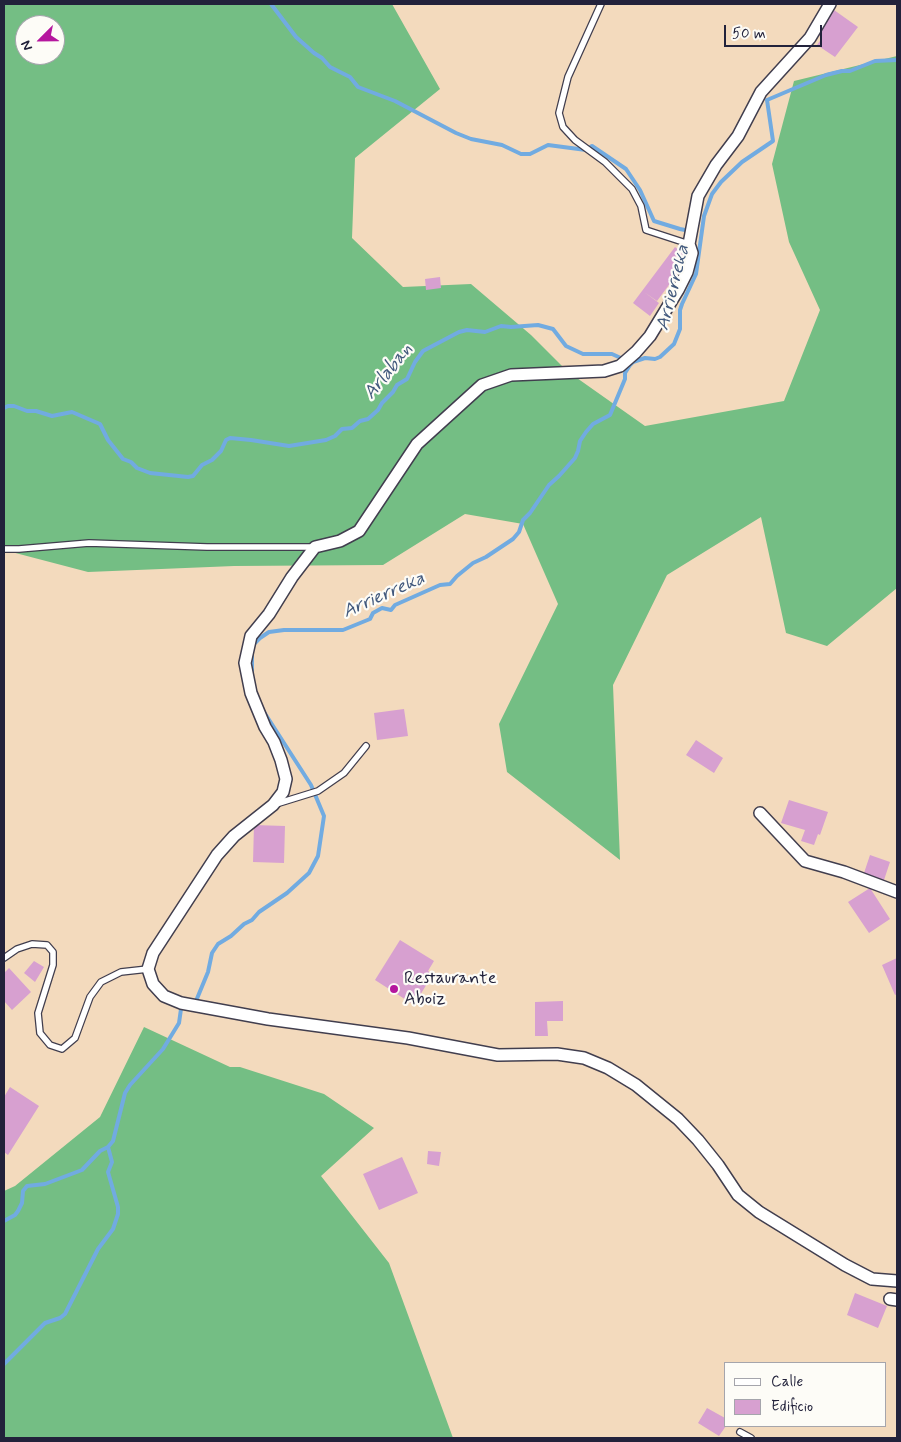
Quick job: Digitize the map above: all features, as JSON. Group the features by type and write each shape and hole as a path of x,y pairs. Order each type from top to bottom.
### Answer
{"street":[{"path":"830,4 810,38 761,92 738,136 711,173 698,196 689,244 692,253 687,272 650,336 636,352 620,366 604,371 511,375 482,385 417,444 359,531 340,541 316,547 252,636 245,663 251,693 265,727 282,760 286,779 283,792 273,805 234,836 217,855 153,953 148,969 153,984 164,996 182,1003 315,1026 408,1038 498,1055 557,1054 584,1058 608,1068 636,1085 678,1119 698,1140 738,1195 759,1212 845,1265 872,1279 897,1281"},
{"path":"760,813 804,861 844,872 897,892"}],"lane":[{"path":"601,4 568,77 558,114 563,127 575,140 605,162 632,189 641,206 646,230 689,244"},
{"path":"4,549 89,543 207,547 316,547"},
{"path":"273,805 318,791 344,773 366,746"},
{"path":"4,958 17,949 32,944 47,945 54,952 53,965 38,1013 40,1033 50,1045 62,1049 75,1038 90,997 101,982 120,972 148,969"},
{"path":"740,1432 751,1438"}],"green space":[{"path":"4,4 392,4 440,89 355,158 352,238 403,287 471,284 531,335 567,371 645,426 784,401 820,310 789,242 772,164 794,81 897,56 897,588 827,646 786,633 761,517 667,575 613,685 620,860 507,772 499,724 558,604 523,524 465,514 383,565 234,566 88,572 4,550"},
{"path":"144,1027 230,1067 240,1067 324,1094 374,1128 321,1176 389,1263 453,1438 4,1438 4,1191 15,1186 100,1117"}],"building":[{"path":"834,10 858,27 835,57 817,45 822,38 817,34"},
{"path":"675,247 689,258 657,301 644,292 659,303 650,316 633,303"},
{"path":"440,277 441,288 426,290 425,279"},
{"path":"404,709 408,736 377,740 374,713"},
{"path":"696,740 723,758 714,773 686,755"},
{"path":"789,800 828,812 820,835 818,834 814,845 801,841 805,830 781,823"},
{"path":"254,825 285,826 284,863 253,862"},
{"path":"870,855 890,862 883,883 863,876"},
{"path":"870,888 890,919 869,933 848,902"},
{"path":"400,940 434,961 428,971 433,974 414,1005 375,980"},
{"path":"897,958 897,994 895,995 882,965"},
{"path":"34,961 44,967 35,982 24,973"},
{"path":"9,968 31,992 12,1010 4,1001 4,973"},
{"path":"563,1001 563,1021 547,1021 548,1036 535,1036 535,1002"},
{"path":"10,1087 39,1106 8,1155 4,1152 4,1097"},
{"path":"428,1151 441,1152 439,1166 427,1164"},
{"path":"402,1157 418,1193 379,1210 363,1174"},
{"path":"855,1293 887,1306 878,1328 847,1315"},
{"path":"707,1408 724,1417 725,1427 719,1436 698,1423"}],"waterway":[{"path":"271,4 296,37 330,67 350,77 358,87 395,101 456,133 471,139 502,145 521,154 530,154 548,145 586,150 592,146 626,169 640,190 654,221 685,230"},
{"name":"Arrierreka","path":"253,645 269,632 284,630 343,630 370,619 373,613 382,608 391,610 395,605 440,585 450,584 473,563 486,557 513,539 519,532 523,520 549,485 575,458 580,441 586,432 593,424 610,415 625,379 625,373 630,365 645,358 655,359 660,357 674,344 680,329 680,310 696,274 704,216 712,194 721,182 742,162 773,141 767,100 826,75 850,71 875,61 897,60"},
{"name":"Arlaban","path":"4,408 14,406 27,411 36,411 52,416 72,412 100,424 108,440 123,459 131,462 137,468 150,473 188,477 193,476 202,465 212,460 221,451 226,440 230,438 289,446 326,440 335,436 342,429 352,428 360,421 368,419 378,410 397,385 407,379 423,351 459,332 467,330 485,332 501,326 538,325 553,329 566,346 583,354 612,354 623,359"},
{"name":"Arrierreka","path":"252,652 252,672"},
{"name":"Arrierreka","path":"192,1003 196,1001 208,972 212,953 218,944 287,893 309,873 318,856 324,816 311,785 264,712"},
{"name":"Arrierreka","path":"4,1221 15,1215 18,1211 22,1203 23,1191 27,1186 45,1184 82,1170 100,1151 108,1147 113,1141 125,1093 163,1049 179,1023 181,1009 186,1006"},
{"path":"4,1364 45,1323 60,1318 65,1314 98,1249 113,1229 118,1214 118,1207 108,1172 112,1162 108,1147"}],"place":[{"name":"Restaurante Aboiz","path":"394,989"}]}
